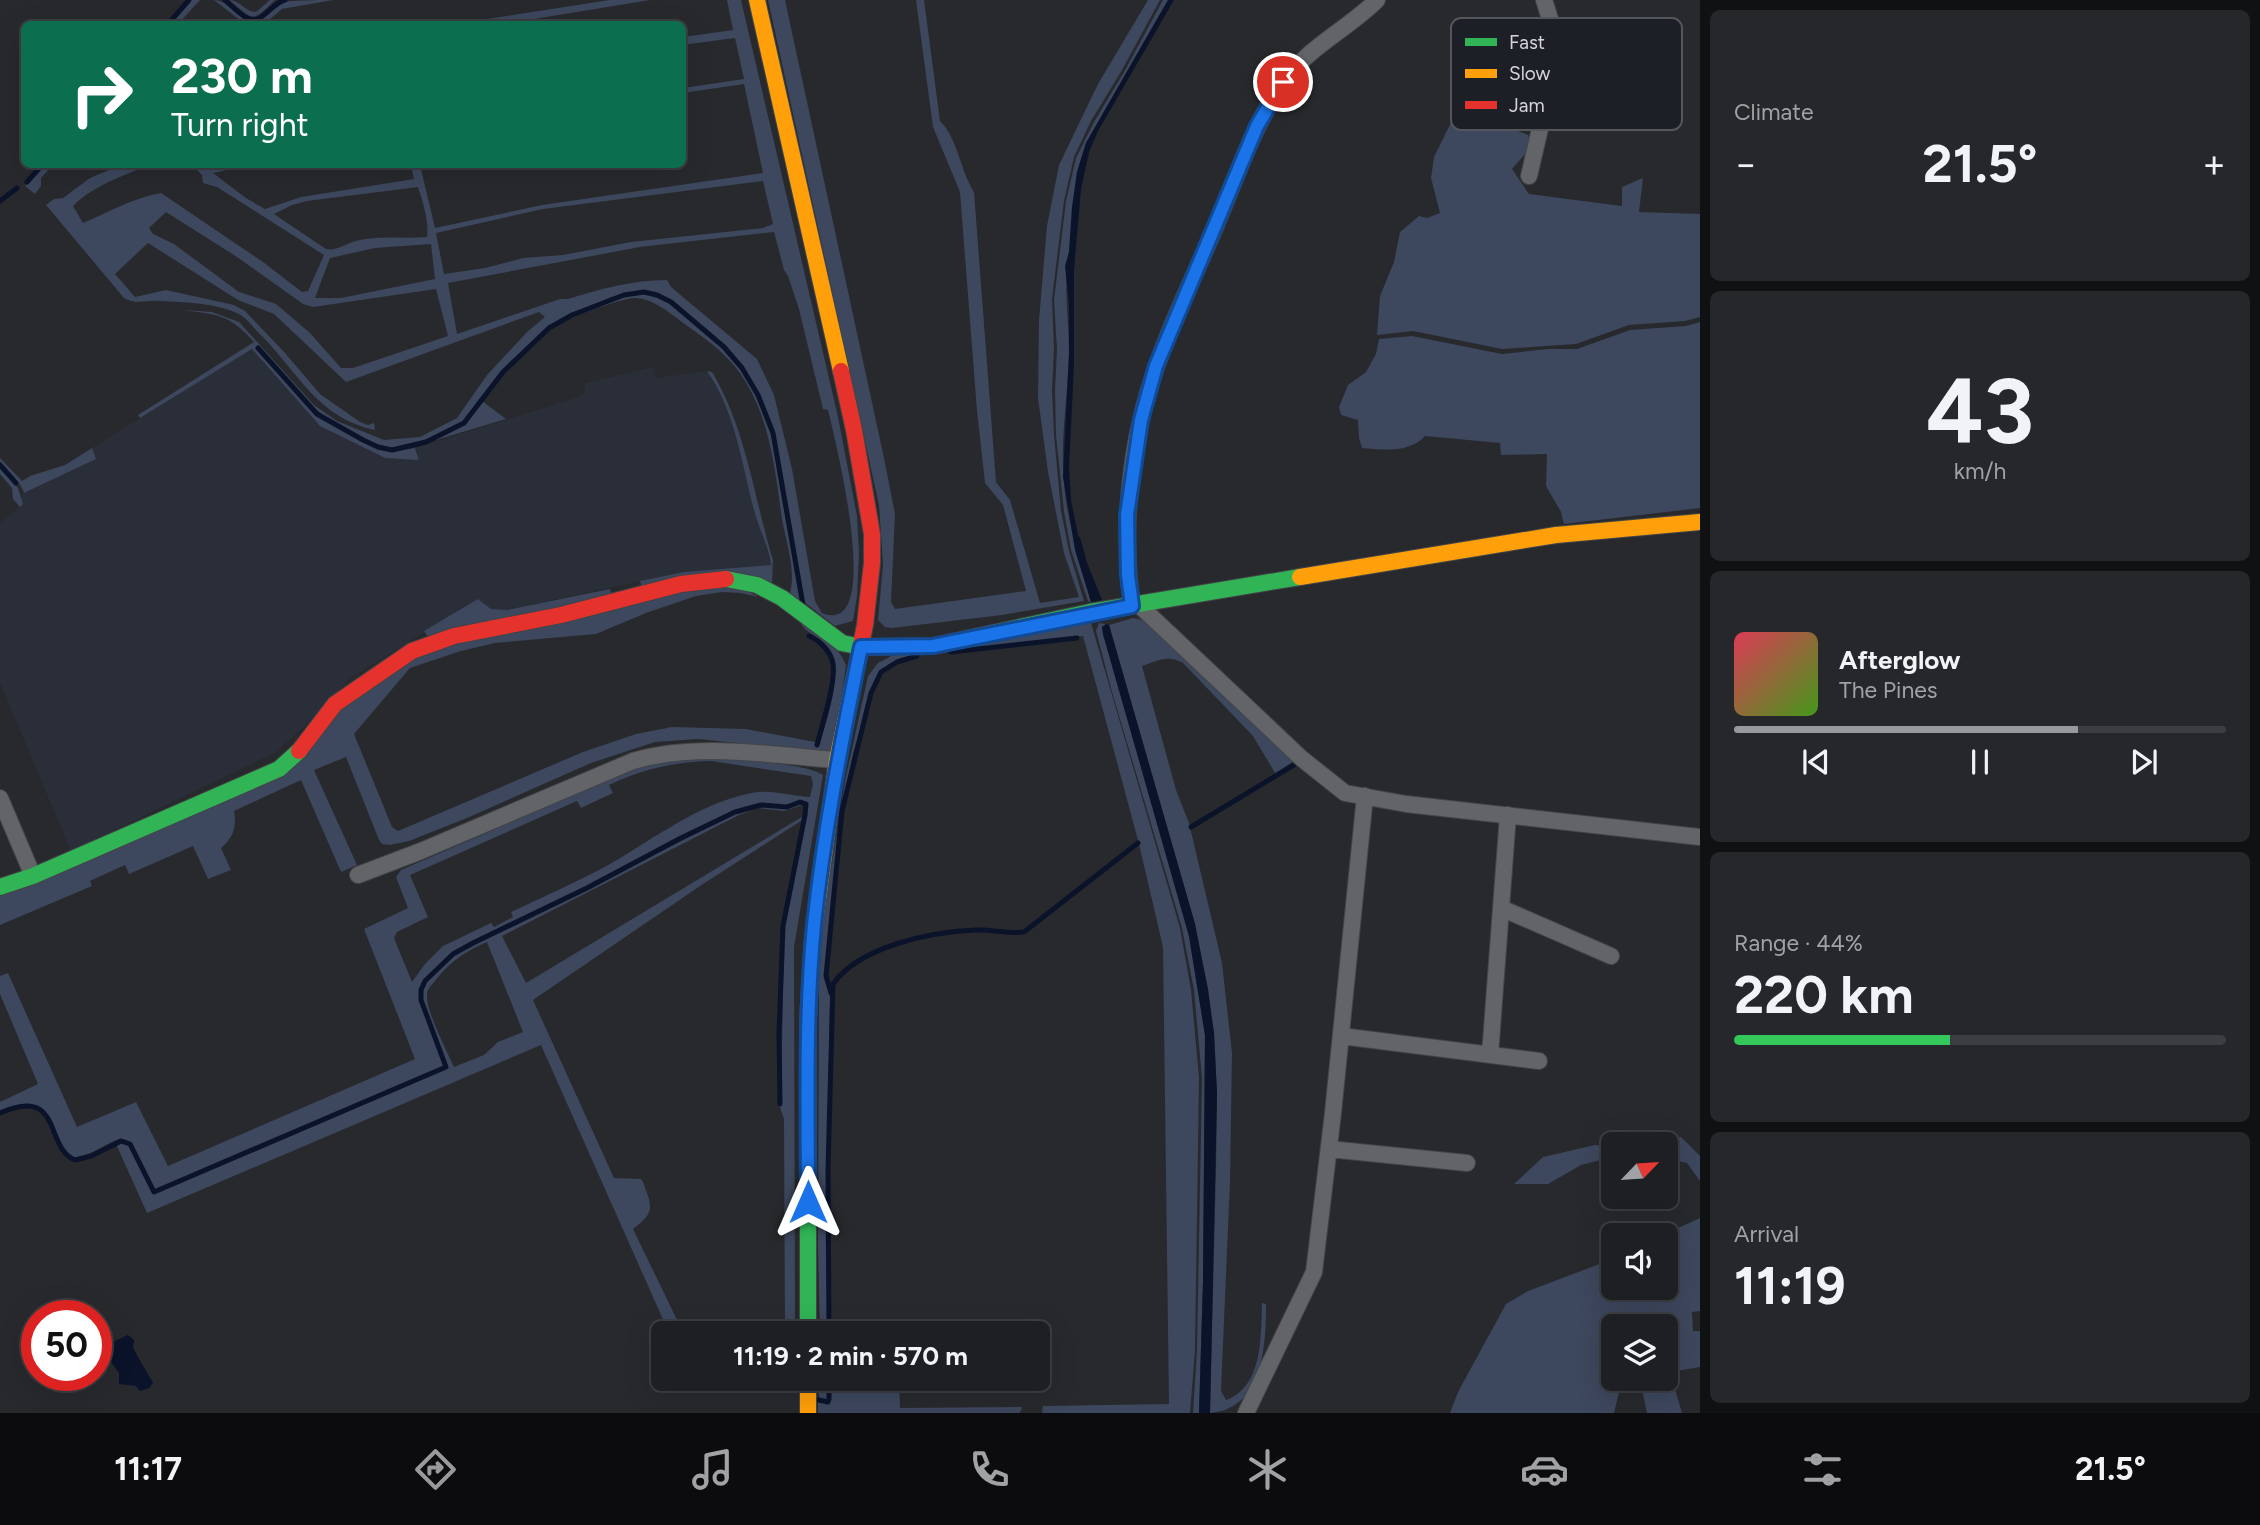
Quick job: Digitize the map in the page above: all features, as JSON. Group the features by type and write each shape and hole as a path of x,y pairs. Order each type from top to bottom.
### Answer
{"street":[{"path":"757,0 854,430 872,534 870,589 861,647 837,760 814,925 808,1018 808,1321"},
{"path":"1377,0 1360,17 1300,63 1283,82 1257,126 1176,315 1156,366 1139,433 1127,515 1128,575 1136,605 1301,758 1345,793 1406,804 1700,837"},
{"path":"1544,0 1550,18"},
{"path":"1529,176 1540,130"},
{"path":"0,887 33,876 279,769 303,748 335,704 412,651 454,636 561,615 681,584 727,579 757,585 782,598 842,643 861,647 933,646 1136,605 1556,535 1700,522"},
{"path":"358,875 633,761 651,756 680,752 718,752 837,760"},
{"path":"1246,1413 1314,1272 1365,796"},
{"path":"0,798 33,876"},
{"path":"1490,1055 1508,815"},
{"path":"1501,908 1611,956"},
{"path":"1341,1036 1538,1061"},
{"path":"1329,1149 1467,1163"},
{"path":"808,1391 808,1413"}],"shaded area":[{"path":"191,0 200,0 181,21 173,21"},
{"path":"214,0 251,21 241,21"},
{"path":"229,0 256,12 270,0 275,0 261,13 252,16"},
{"path":"333,0 282,9 268,21 257,21 278,3"},
{"path":"610,0 650,0 521,21 474,21"},
{"path":"727,0 741,0 838,417 857,516 859,553 853,621 835,626 804,602 774,433 759,394 734,357 672,301 644,290 611,297 548,326 502,371 463,422 451,430 392,449 379,446 328,420 305,400 258,348 303,402 327,422 378,449 392,452 415,448 419,460 385,458 320,426 252,349 140,418 138,415 254,342 223,317 184,310 212,312 239,322 314,405 337,421 384,440 420,437 457,418 487,375 527,332 545,317 539,312 346,382 274,314 238,300 148,243 115,274 135,297 166,290 234,305 245,311 320,394 360,422 368,425 374,423 375,430 338,416 324,405 239,314 200,304 137,302 124,298 46,205 54,199 63,198 90,178 114,168 142,168 90,192 73,206 83,223 131,202 161,193 263,262 302,292 308,291 324,255 217,187 203,183 202,175 195,168 236,168 213,173 265,209 301,197 414,179 412,168 421,168 435,228 542,205 763,173 744,84 686,93 686,88 744,79 735,38 686,44 686,37 733,30","holes":["763,181 773,224 763,228 631,242 563,255 523,258 485,268 444,274 436,233 543,209","418,187 424,205 427,237 371,239 326,249 274,214 307,201","166,212 237,257 303,304 313,307 436,289 448,336 353,368 341,368 310,333 276,304 239,292 174,244 153,234 149,228","774,232 784,270 799,309 823,409 828,410 846,492 854,567 851,596 841,613 822,613 815,601 792,469 774,395 757,359 671,287 667,280 629,283 560,299 457,334 448,283 640,247","431,244 435,279 341,298 315,298 330,258 375,248"]},
{"path":"768,0 785,0 884,458 895,514 891,602 895,609 1026,591 1003,505 985,483 960,192 933,127 916,0 924,0 940,121 951,137 974,192 996,482 1010,500 1040,603 1079,597 1064,553 1048,472 1038,398 1039,320 1047,226 1059,165 1098,84 1148,0 1160,0 1091,121 1074,157 1064,201 1052,299 1054,435 1061,511 1069,551 1084,601 1002,615 892,628 885,627 878,620 883,565 879,505"},
{"path":"1163,0 1168,0 1086,143 1077,172 1066,275 1069,353 1063,466 1068,513 1091,602 1088,601 1071,550 1064,511 1056,435 1057,349 1054,300 1066,201 1076,158"},
{"path":"1168,0 1174,0 1098,131 1089,152 1081,189 1074,270 1074,365 1069,467 1071,500 1078,535 1102,600 1091,602 1075,550 1063,477 1069,353 1069,305 1065,266 1069,252 1072,207 1077,172 1086,143"},
{"path":"1451,123 1451,130 1516,130 1528,135 1532,146 1512,169 1529,194 1622,206 1622,187 1643,178 1639,212 1700,214 1700,317 1685,321 1629,325 1576,344 1502,349 1413,331 1377,335 1380,296 1394,262 1400,232 1419,216 1427,218 1440,213 1431,178 1434,157"},
{"path":"41,168 50,168 41,178 41,186 35,194 25,186"},
{"path":"644,293 671,303 723,348 741,368 757,395 771,433 801,603 789,596 791,565 765,425 748,385 736,367 707,340 654,303 641,298 612,303 573,316 613,299"},
{"path":"1700,322 1700,508 1564,524 1561,512 1546,486 1547,454 1501,455 1500,443 1425,436 1404,448 1362,448 1358,420 1341,415 1339,407 1348,385 1366,372 1376,354 1379,339 1412,336 1502,354 1577,349 1630,330 1686,326"},
{"path":"252,349 320,426 385,458 419,459 415,448 567,401 585,394 585,383 653,367 656,378 707,371 725,403 738,442 771,565 684,572 507,610 491,609 478,599 349,679 308,723 276,752 71,851 0,683 0,523 23,504 19,496 96,459 92,448"},
{"path":"707,371 712,372 724,394 741,440 773,560 772,584 642,588 640,581 684,572 771,565 738,442 725,405"},
{"path":"482,401 506,419 426,443 465,424"},
{"path":"92,448 96,459 24,493 0,462 0,458 22,481 65,465"},
{"path":"0,467 18,488 23,504 20,507 13,499 12,488 0,474"},
{"path":"734,585 759,597 722,592 696,596 596,634 495,643 410,668 354,734 392,827 398,831 583,752 636,734 672,727 746,729 815,742 817,746 820,744 833,692 834,665 831,653 824,643 806,630 798,617 832,644 846,665 834,750 831,753 699,739 655,742 591,763 467,818 409,841 390,845 382,844 379,840 346,757 314,770 357,865 341,872 301,780 234,811 233,832 221,848 231,870 208,879 193,846 129,874 125,865 90,881 92,886 0,925 0,892 281,772 347,700 416,654 674,590"},
{"path":"610,589 612,596 430,639 424,631 478,599 491,609 507,610"},
{"path":"1133,618 1143,620 1294,756 1293,762 1275,773 1253,736 1183,663 1167,659 1142,666 1176,790 1189,823 1222,963 1232,1053 1230,1182 1221,1391 1226,1400 1247,1384 1253,1372 1260,1345 1262,1303 1266,1304 1262,1356 1251,1388 1241,1400 1228,1409 1210,1413 1217,1094 1214,1033 1195,924 1109,625"},
{"path":"1091,623 1180,928 1191,990 1199,1078 1195,1350 1190,1413 1042,1413 1043,1406 1169,1404 1163,947 1139,844 1083,636 906,657 889,664 875,679 853,754 841,811 825,976 830,995 828,1321 820,1321 819,980 823,922 845,781 868,676 878,663 893,655"},
{"path":"1099,623 1106,624 1102,627 1103,634 1189,936 1205,1035 1199,1413 1193,1413 1197,1350 1202,1078 1194,990 1182,928 1096,631"},
{"path":"1109,625 1195,924 1214,1033 1217,1094 1210,1413 1199,1413 1205,1035 1189,936 1103,634 1102,627"},
{"path":"685,757 736,759 797,766 823,775 794,947 795,1321 785,1321 784,1119 779,1104 784,926 804,819 533,1000 614,1178 641,1179 643,1182 650,1203 649,1213 633,1229 678,1321 664,1321 541,1045 147,1213 116,1144 121,1142 130,1145 154,1193 447,1068 422,1000 428,980 454,955 735,814 761,806 787,808 805,804 784,811 758,808 739,815 502,936 526,983 805,815 806,803 800,801 780,806 761,804 734,811 453,953 424,981 420,990 420,1000 445,1067 155,1191 132,1143 120,1139 75,1158 62,1146 47,1114 39,1109 20,1106 0,1112 0,1102 38,1084 0,994 0,976 8,973 77,1127 136,1102 168,1166 415,1059 364,929 408,908 396,877 401,870 645,764","holes":["711,761 811,776 813,784 810,797 773,792 751,793 730,798 691,815 599,870 511,912 513,917 494,927 491,923 443,946 412,982 394,938 397,932 428,917 410,875 577,801 581,808 613,793 609,785 646,771 671,765","487,942 523,1032 498,1042 484,1055 454,1067 433,1021 427,993 452,963"]},
{"path":"1678,1137 1700,1156 1700,1181 1687,1163 1678,1161"},
{"path":"1601,1146 1601,1160 1581,1165 1548,1184 1514,1184 1543,1157"},
{"path":"1700,1218 1700,1311 1692,1312 1693,1331 1700,1331 1700,1367 1678,1371 1678,1314 1601,1314 1601,1391 1619,1391 1614,1413 1450,1413 1458,1392 1506,1304 1528,1291 1601,1264 1601,1300 1678,1300 1678,1228"},
{"path":"128,1335 134,1340 133,1348 153,1383 149,1388 140,1391 136,1386 119,1384 119,1373 112,1363 113,1342"},
{"path":"819,1391 827,1391 827,1401 819,1399"},
{"path":"840,1391 899,1391 900,1408 1022,1407 1019,1413 818,1413 818,1401 828,1403 830,1394"},
{"path":"1642,1391 1676,1391 1682,1413 1647,1413"}],"waterway":[{"path":"171,21 189,0"},
{"path":"225,0 252,20 262,17 285,0"},
{"path":"27,182 39,168"},
{"path":"0,201 17,188"},
{"path":"258,348 317,414 363,440 392,450 426,442 464,423 503,372 549,328 572,315 624,295 644,292 657,295 671,302 724,347 742,368 758,395 773,433 803,605"},
{"path":"0,465 16,483"},
{"path":"809,636 824,647 833,664 831,693 817,745"},
{"path":"951,652 1077,638"},
{"path":"831,993 826,976 842,811 871,693 881,672 897,662 917,656"},
{"path":"1191,827 1297,763"},
{"path":"0,1113 20,1106 34,1107 43,1112 59,1144 65,1153 75,1160 91,1156 121,1141 130,1144 154,1192 446,1067 421,1000 421,990 425,981 453,954 735,812 761,805 787,807 800,802 806,804 805,815 783,926 779,1034 780,1104"},
{"path":"829,1321 828,1170 833,984 860,960 918,938 957,931 1024,932 1138,843"},
{"path":"819,1400 828,1402 829,1391"}],"traffic: fast":[{"path":"726,579 757,585 782,598 842,643 861,647 933,646 1090,612 1300,577"},
{"path":"0,887 33,876 279,769 299,751"},
{"path":"808,1321 808,1018 813,936"}],"traffic: slow":[{"path":"757,0 841,371"},
{"path":"1300,577 1556,535 1700,522"},
{"path":"813,936 837,760 856,669"},
{"path":"808,1391 808,1413"}],"traffic: jam":[{"path":"841,371 872,534 872,563 865,625 856,669"},
{"path":"299,751 335,704 412,651 454,636 561,615 681,584 726,579"}],"route":[{"path":"808,1202 808,1018 814,925 837,760 861,647 933,646 1090,612 1132,606 1128,575 1127,515 1141,420 1156,366 1257,126 1283,82"}]}
